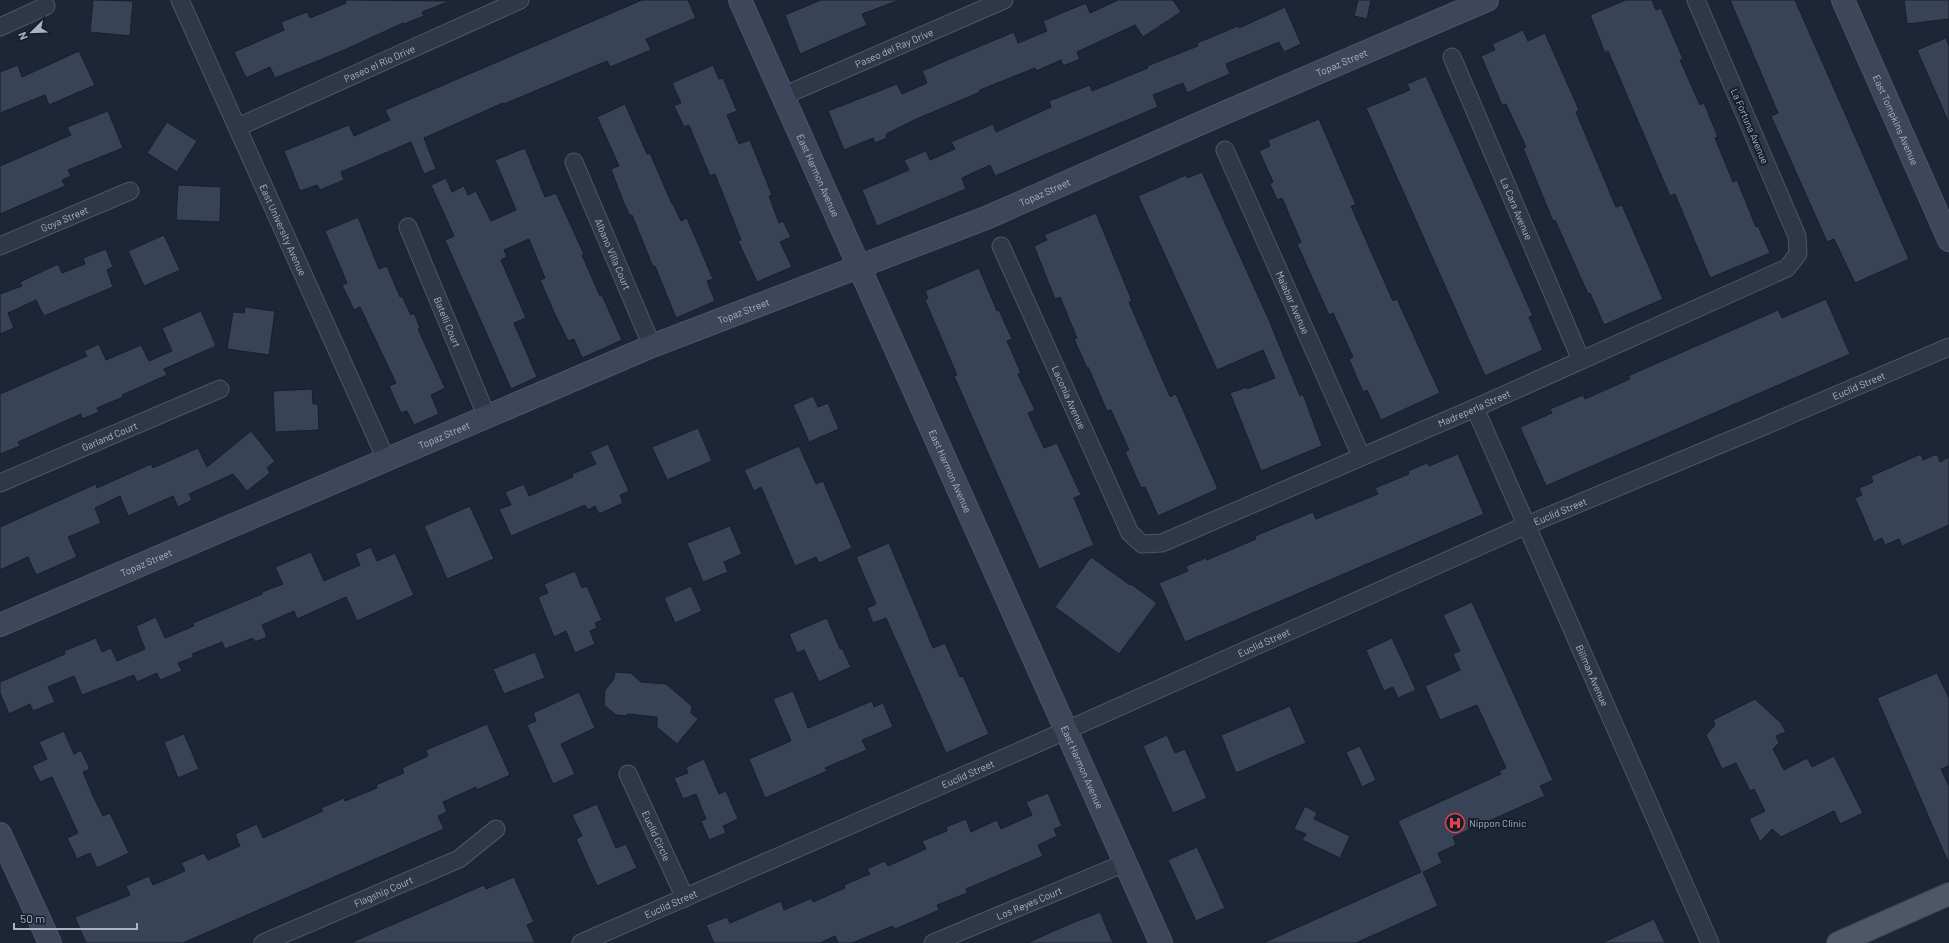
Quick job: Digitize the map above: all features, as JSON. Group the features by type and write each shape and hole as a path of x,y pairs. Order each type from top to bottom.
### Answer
{"main road":[{"path":"1838,943 1949,894"}],"street":[{"name":"East University Avenue","path":"180,0 386,459"},
{"name":"Paseo el Rio Drive","path":"238,127 520,0"},
{"name":"East Harmon Avenue","path":"740,0 1161,943"},
{"name":"Paseo del Ray Drive","path":"783,96 1004,0"},
{"name":"Topaz Street","path":"0,625 652,346 986,218 1210,119 1487,0"},
{"name":"La Fortuna Avenue","path":"1696,0 1797,236 1798,254"},
{"name":"East Tompkins Avenue","path":"1843,0 1949,240"},
{"path":"0,26 46,6"},
{"name":"La Cara Avenue","path":"1452,57 1581,360"},
{"name":"Malabar Avenue","path":"1225,150 1361,456"},
{"name":"Albano Villa Court","path":"574,162 652,346"},
{"name":"Goya Street","path":"0,246 130,191"},
{"name":"Batelli Court","path":"408,227 487,417"},
{"name":"Laconia Avenue","path":"1000,246 1130,533 1142,544"},
{"name":"Madreperla Street","path":"1142,544 1162,544 1361,456 1475,408 1787,268 1798,254"},
{"name":"Euclid Street","path":"581,943 1066,731 1527,526 1758,429 1949,346"},
{"name":"Garland Court","path":"0,483 220,389"},
{"name":"Billman Avenue","path":"1475,408 1710,943"},
{"name":"Euclid Circle","path":"628,774 684,898"},
{"name":"Flagship Court","path":"263,943 459,859 496,829"},
{"path":"0,834 50,943"},
{"name":"Los Reyes Court","path":"933,943 1125,863"}],"building":[{"path":"93,0 133,1 130,36 90,32"},
{"path":"345,0 450,1 422,12 424,16 404,24 403,23 342,51 275,78 270,67 246,78 234,52 284,30 281,22 307,12 310,18 346,3"},
{"path":"642,0 688,0 696,18 646,39 651,50 610,67 607,61 504,104 503,103 424,138 436,169 424,174 411,142 341,172 344,180 320,190 317,185 300,191 284,151 349,125 354,136 390,120 385,110"},
{"path":"821,0 897,1 862,14 867,25 800,54 785,15"},
{"path":"1118,0 1173,0 1181,12 1143,37 1135,25 1077,52 1080,59 1063,66 1061,60 1036,71 1035,68 980,90 980,92 912,121 886,134 887,138 875,143 873,138 844,150 828,111 897,84 902,94 927,83 922,71 1014,32 1018,43 1047,31 1043,21 1086,3 1090,13"},
{"path":"1358,0 1371,0 1367,19 1354,16"},
{"path":"1626,0 1652,0 1656,10 1661,8 1683,59 1680,60 1700,105 1704,103 1718,137 1715,138 1733,182 1737,180 1756,227 1758,226 1770,253 1710,278 1675,194 1670,196 1608,51 1605,53 1590,15"},
{"path":"1730,0 1795,0 1909,259 1855,283 1834,239 1827,242 1771,116 1778,113"},
{"path":"1904,0 1949,0 1949,19 1907,24"},
{"path":"1285,7 1301,44 1284,52 1279,42 1226,64 1230,74 1187,93 1183,83 1153,95 1158,107 995,176 990,165 962,178 966,189 877,226 862,190 909,170 904,160 926,151 930,160 955,149 951,142 993,124 996,132 1051,107 1049,101 1090,85 1092,91 1148,68 1147,66 1198,46 1197,43 1238,26 1239,28"},
{"path":"1523,30 1528,41 1545,33 1579,110 1576,112 1616,207 1622,205 1663,299 1604,325 1590,293 1588,294 1555,220 1553,221 1523,148 1526,147 1506,104 1502,105 1481,56 1495,50 1492,44"},
{"path":"1946,38 1949,46 1949,123 1917,50"},
{"path":"79,51 95,85 49,105 45,95 0,113 0,72 18,65 22,77"},
{"path":"713,65 719,79 723,78 737,111 727,115 739,144 750,140 772,195 769,196 779,223 783,221 791,237 780,242 792,267 757,282 738,241 741,240 715,174 710,176 689,125 684,127 674,106 681,103 672,83"},
{"path":"1426,76 1533,316 1529,317 1543,350 1485,376 1366,108 1410,90 1407,84"},
{"path":"625,104 647,154 650,153 681,221 687,218 713,279 707,281 715,301 676,318 632,215 630,216 623,201 611,169 619,166 597,117"},
{"path":"108,111 123,148 68,170 71,176 62,180 65,186 0,214 0,166 71,135 67,127"},
{"path":"1319,119 1356,205 1351,206 1393,301 1397,299 1440,393 1381,420 1367,390 1363,392 1349,359 1353,357 1333,313 1329,315 1297,244 1301,242 1282,198 1277,200 1270,184 1273,182 1259,151 1270,146 1268,140"},
{"path":"167,122 197,141 177,172 147,153"},
{"path":"525,148 545,197 556,193 584,254 582,255 600,296 602,295 622,340 582,358 574,339 568,341 553,310 540,280 545,278 529,239 504,250 507,257 501,260 526,318 514,323 537,377 511,389 445,240 454,236 431,185 446,178 452,192 464,186 468,195 476,191 491,221 516,210 495,160"},
{"path":"1202,172 1269,320 1300,396 1303,394 1322,446 1261,471 1230,393 1247,387 1247,389 1275,378 1263,350 1217,370 1138,196 1186,175 1187,178"},
{"path":"178,185 221,187 220,222 176,220"},
{"path":"1096,213 1132,301 1129,302 1170,397 1176,394 1218,489 1158,516 1145,487 1141,488 1125,452 1129,450 1111,410 1107,411 1074,339 1077,338 1060,297 1055,299 1034,246 1047,240 1044,235"},
{"path":"358,217 379,269 387,266 400,297 402,296 411,315 414,313 420,328 418,329 445,388 431,395 439,414 414,425 407,411 401,413 389,386 396,383 360,307 354,310 342,285 347,283 325,231"},
{"path":"164,235 180,270 144,286 128,251"},
{"path":"106,249 113,267 107,270 113,287 44,316 36,300 8,313 14,328 0,334 0,294 22,286 20,282 58,264 62,273 85,264 83,258"},
{"path":"979,268 997,311 999,310 1012,339 1007,341 1021,373 1018,374 1035,410 1028,413 1044,448 1057,443 1081,495 1074,498 1094,545 1039,569 954,376 957,375 925,300 928,298 925,291"},
{"path":"1826,299 1850,354 1546,486 1520,427 1552,413 1550,409 1583,395 1585,399 1630,379 1628,376 1778,310 1782,318"},
{"path":"245,307 275,311 269,355 227,349 233,312 244,313"},
{"path":"201,311 216,346 164,369 167,375 97,408 99,412 82,419 81,414 18,442 20,446 0,454 0,394 87,356 84,351 99,344 106,360 141,345 149,361 172,351 162,328"},
{"path":"312,389 313,404 318,404 319,430 275,432 273,391"},
{"path":"813,396 818,407 828,403 839,429 809,442 793,405"},
{"path":"698,428 712,461 667,480 652,447"},
{"path":"251,431 275,461 267,468 270,473 247,491 233,474 189,494 192,500 178,507 173,496 128,516 120,496 95,508 101,523 68,537 77,557 36,575 28,557 0,570 0,527 96,484 97,488 151,464 153,468 198,448 207,467"},
{"path":"608,444 629,491 620,495 623,503 599,514 595,506 588,510 585,505 511,536 499,509 511,505 505,492 524,484 529,496 573,477 572,474 596,464 590,452"},
{"path":"799,446 816,484 823,481 852,548 819,563 816,557 795,566 761,487 754,491 744,470"},
{"path":"1458,454 1484,514 1185,642 1159,583 1188,571 1186,566 1206,558 1207,560 1256,539 1255,536 1313,512 1316,519 1378,494 1375,488 1409,474 1408,471 1427,463 1429,466"},
{"path":"1921,454 1923,460 1937,454 1940,462 1949,457 1949,525 1902,546 1899,539 1885,545 1882,538 1874,542 1855,498 1862,495 1859,488 1873,482 1871,476"},
{"path":"470,506 494,559 447,579 424,526"},
{"path":"730,526 742,554 724,562 728,572 703,582 687,543"},
{"path":"889,543 933,648 945,643 960,677 963,676 989,734 946,753 886,618 873,623 867,608 876,604 856,557"},
{"path":"371,547 377,561 395,553 414,595 357,621 346,597 297,619 294,611 262,625 267,637 255,642 253,638 225,649 222,642 192,654 194,657 178,663 182,671 160,680 157,673 137,682 134,675 82,695 74,676 48,687 55,702 33,711 30,704 9,714 0,693 0,682 65,654 64,651 96,638 102,652 111,648 117,661 145,649 136,626 156,617 165,638 194,626 193,623 283,584 275,567 311,552 324,581 360,565 355,554"},
{"path":"1091,557 1157,603 1119,654 1055,607"},
{"path":"575,571 582,588 587,586 602,620 595,623 597,628 590,631 595,644 575,653 566,631 554,637 538,597 548,593 544,584"},
{"path":"691,586 702,611 675,623 664,598"},
{"path":"1472,602 1553,780 1540,786 1545,796 1453,837 1456,845 1438,853 1442,863 1423,872 1438,906 1356,943 1263,943 1421,872 1398,821 1501,774 1499,771 1506,768 1477,705 1440,720 1425,686 1460,670 1453,654 1460,651 1443,615"},
{"path":"827,618 840,649 842,648 851,667 819,682 804,650 797,653 789,634"},
{"path":"1392,638 1416,690 1398,698 1393,687 1384,691 1366,650"},
{"path":"535,652 545,678 504,694 493,669"},
{"path":"615,672 631,673 641,682 666,684 692,706 691,713 698,719 677,744 657,727 657,717 628,714 626,716 616,715 604,705 605,690 614,679"},
{"path":"1937,673 1949,698 1949,766 1941,769 1949,786 1949,864 1877,698"},
{"path":"793,691 808,728 872,701 874,707 883,703 893,727 862,740 867,750 825,768 827,771 765,798 749,759 791,741 773,699"},
{"path":"579,692 595,728 561,744 575,774 553,784 527,725 536,721 533,713"},
{"path":"1755,699 1781,723 1786,732 1776,736 1779,743 1773,749 1784,770 1807,758 1812,767 1834,756 1863,813 1840,824 1834,811 1781,837 1772,829 1760,842 1749,819 1765,811 1754,789 1750,791 1736,763 1722,769 1706,735 1715,725 1713,720"},
{"path":"1290,706 1306,743 1236,773 1221,735"},
{"path":"487,724 510,775 477,790 476,787 443,802 447,812 438,816 444,829 183,943 86,943 75,917 130,895 126,886 149,876 153,885 185,871 181,863 204,853 208,860 240,846 235,834 257,824 263,838 323,811 321,808 344,798 345,801 377,788 376,785 404,773 402,768 428,756 426,750"},
{"path":"64,731 74,754 81,750 90,769 83,772 94,798 103,816 110,813 129,853 97,868 90,853 77,859 67,838 78,833 52,777 40,782 32,766 47,759 39,742"},
{"path":"184,734 199,769 178,778 164,742"},
{"path":"1167,735 1175,753 1185,749 1207,798 1173,813 1143,746"},
{"path":"1360,746 1376,780 1362,787 1346,752"},
{"path":"704,759 719,794 726,791 738,819 723,826 726,833 709,840 701,821 706,819 696,794 683,799 674,778 688,773 686,767"},
{"path":"1048,793 1062,826 1054,829 1057,836 1038,845 1043,856 966,889 967,893 937,905 939,910 895,929 893,926 852,943 838,943 835,936 820,943 714,943 706,925 727,917 730,923 781,901 784,910 812,898 813,902 845,888 844,885 870,874 867,869 885,861 888,866 926,849 922,841 947,831 946,827 966,819 971,832 997,820 1001,829 1032,815 1026,802"},
{"path":"597,804 616,848 626,844 637,868 597,886 576,839 582,836 572,815"},
{"path":"1305,806 1317,813 1314,819 1350,836 1340,858 1302,840 1306,834 1294,829"},
{"path":"1197,847 1225,908 1196,921 1168,860"},
{"path":"514,877 534,922 527,925 535,943 350,943 484,885 486,889"},
{"path":"1100,912 1113,943 1027,943 1072,923"},
{"path":"1654,919 1665,943 1602,943"}],"place":[{"name":"Nippon Clinic","path":"1455,823"}]}
